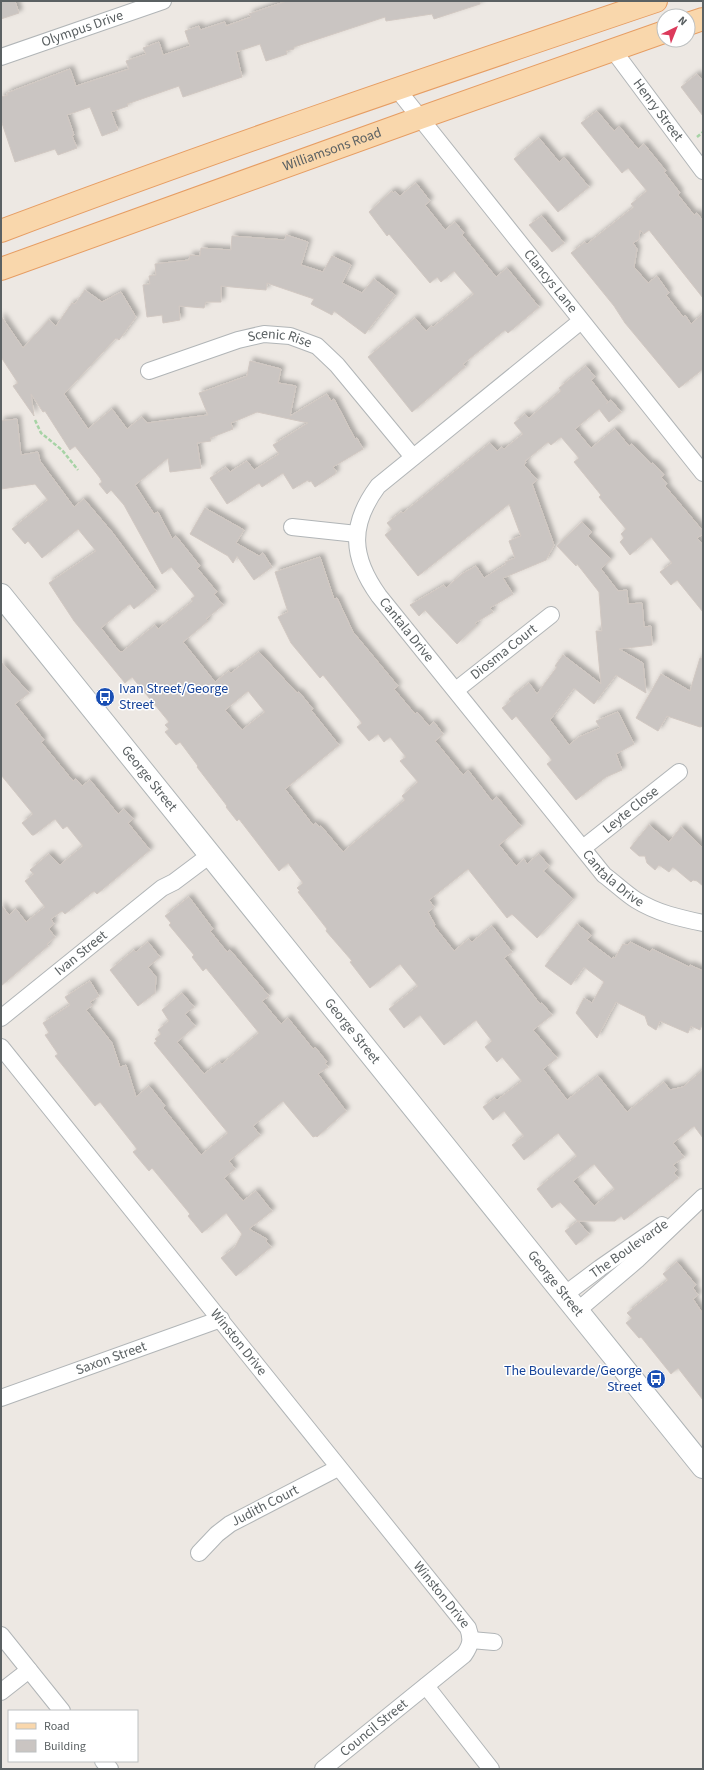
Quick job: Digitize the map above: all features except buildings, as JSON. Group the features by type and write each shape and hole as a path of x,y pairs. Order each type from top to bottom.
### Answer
{"main road":[{"path":"1,231 97,194 397,89 656,1"},
{"name":"Williamsons Road","path":"1,269 656,35"},
{"name":"George Street","path":"1,595 703,1467"}],"street":[{"name":"Olympus Drive","path":"1,57 163,1"},
{"name":"Henry Street","path":"613,50 703,171"},
{"name":"Clancys Lane","path":"397,89 703,473"},
{"name":"Cantala Drive","path":"581,321 378,486 367,501 359,519 357,534 361,566 369,582 604,875 635,899 666,914 703,923"},
{"name":"Scenic Rise","path":"149,371 238,340 264,334 290,336 317,346 337,365 413,457"},
{"path":"292,527 357,534"},
{"name":"Diosma Court","path":"456,690 551,615"},
{"name":"Leyte Close","path":"583,848 679,772"},
{"name":"Ivan Street","path":"1,1018 162,888 174,882 207,851"},
{"name":"Winston Drive","path":"1,1047 468,1628 471,1640 469,1648 464,1655 426,1686"},
{"name":"The Boulevarde","path":"571,1303 637,1260 699,1200"},
{"name":"Saxon Street","path":"1,1398 221,1319"},
{"name":"Judith Court","path":"199,1553 217,1534 230,1524 338,1468"},
{"path":"1,1635 61,1710"},
{"name":"Winston Drive","path":"471,1640 494,1642"},
{"path":"1,1692 29,1670"},
{"path":"426,1686 491,1769"},
{"name":"Council Street","path":"322,1769 426,1686"}],"path":[{"path":"695,139 703,132"},
{"path":"35,420 41,433 62,450 78,470"}],"place":[{"name":"Ivan Street/George Street","path":"105,697"},
{"name":"The Boulevarde/George Street","path":"656,1379"}]}
